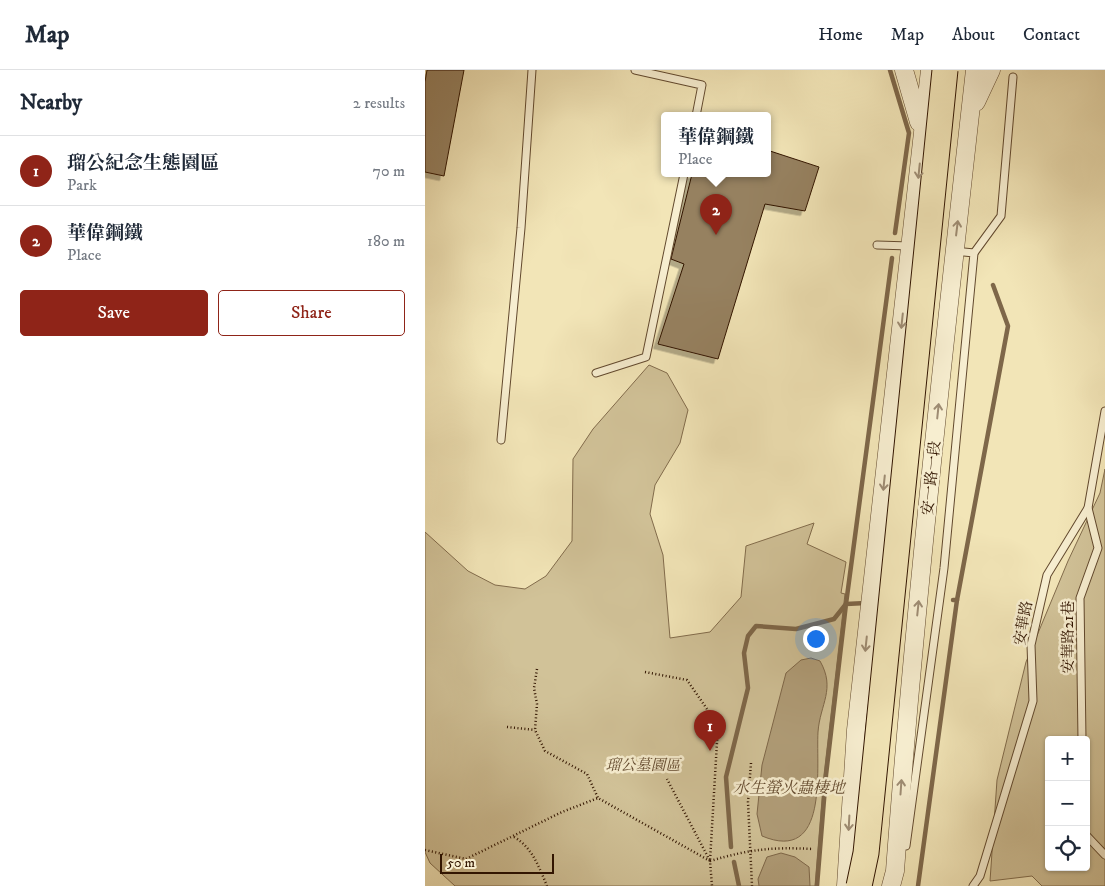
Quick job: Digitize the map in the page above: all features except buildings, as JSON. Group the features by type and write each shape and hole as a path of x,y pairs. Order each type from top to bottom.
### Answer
{"highway":[{"path":"859,886 866,854 945,70"},
{"path":"877,886 961,70"}],"street":[{"path":"904,70 915,103 922,136"},
{"path":"846,886 856,730 930,70"},
{"name":"安一路一段","path":"891,886 895,871 903,756 951,276 975,70"},
{"path":"969,118 991,70"},
{"path":"911,246 954,251"}],"lane":[{"path":"501,440 521,228 532,70"},
{"path":"635,70 702,85 697,112"},
{"path":"907,846 944,568 975,253 1001,216 1013,77"},
{"path":"595,373 646,357 683,177"},
{"path":"877,245 911,246"},
{"path":"954,251 975,253"},
{"name":"安華路","path":"973,886 980,876 1033,701 1031,645 1047,575 1088,508 1105,411"},
{"name":"安華路21巷","path":"1082,736 1080,598 1098,548 1088,508"},
{"path":"1090,840 1105,856"}],"path":[{"path":"537,669 534,688 537,704 535,730 545,751 587,774 598,798 710,861 751,849 779,847 813,849"},
{"path":"645,672 687,680 718,725 710,861 713,886"},
{"path":"507,727 535,730"},
{"path":"751,764 748,802 752,886"},
{"path":"667,779 710,861"},
{"path":"425,850 466,859 561,812 598,798"},
{"path":"513,836 524,843 539,864 547,886"}],"green space":[{"name":"瑠公墓園區","path":"649,365 667,373 688,410 680,443 655,485 650,514 663,555 670,638 710,632 741,597 746,546 814,523 807,544 846,562 841,593 845,594 824,775 815,886 455,886 430,863 425,852 425,532 468,571 495,585 525,589 546,576 572,541 573,459 593,429"},
{"path":"1105,469 1105,886 1042,886 1032,876 990,881 997,780 1026,662 1068,561 1100,493"}],"water":[{"name":"水生螢火蟲棲地","path":"811,658 820,661 827,680 826,696 818,732 817,789 809,825 799,837 784,841 762,836 757,814 762,765 786,673 801,660"},
{"path":"781,853 795,857 809,867 810,886 759,886 758,879 767,857"}],"waterway":[{"path":"890,70 909,133 895,233"},
{"path":"731,847 726,777 748,688 744,653 748,636 756,626 796,629 834,619 846,604 892,258"},
{"path":"953,600 957,600 1008,326 993,285"},
{"path":"918,886 957,600"},
{"path":"817,886 826,775 846,604 866,603"},
{"path":"734,862 739,886"}],"place":[{"name":"華偉鋼鐵","path":"716,235"},
{"name":"瑠公紀念生態園區","path":"710,751"}]}
